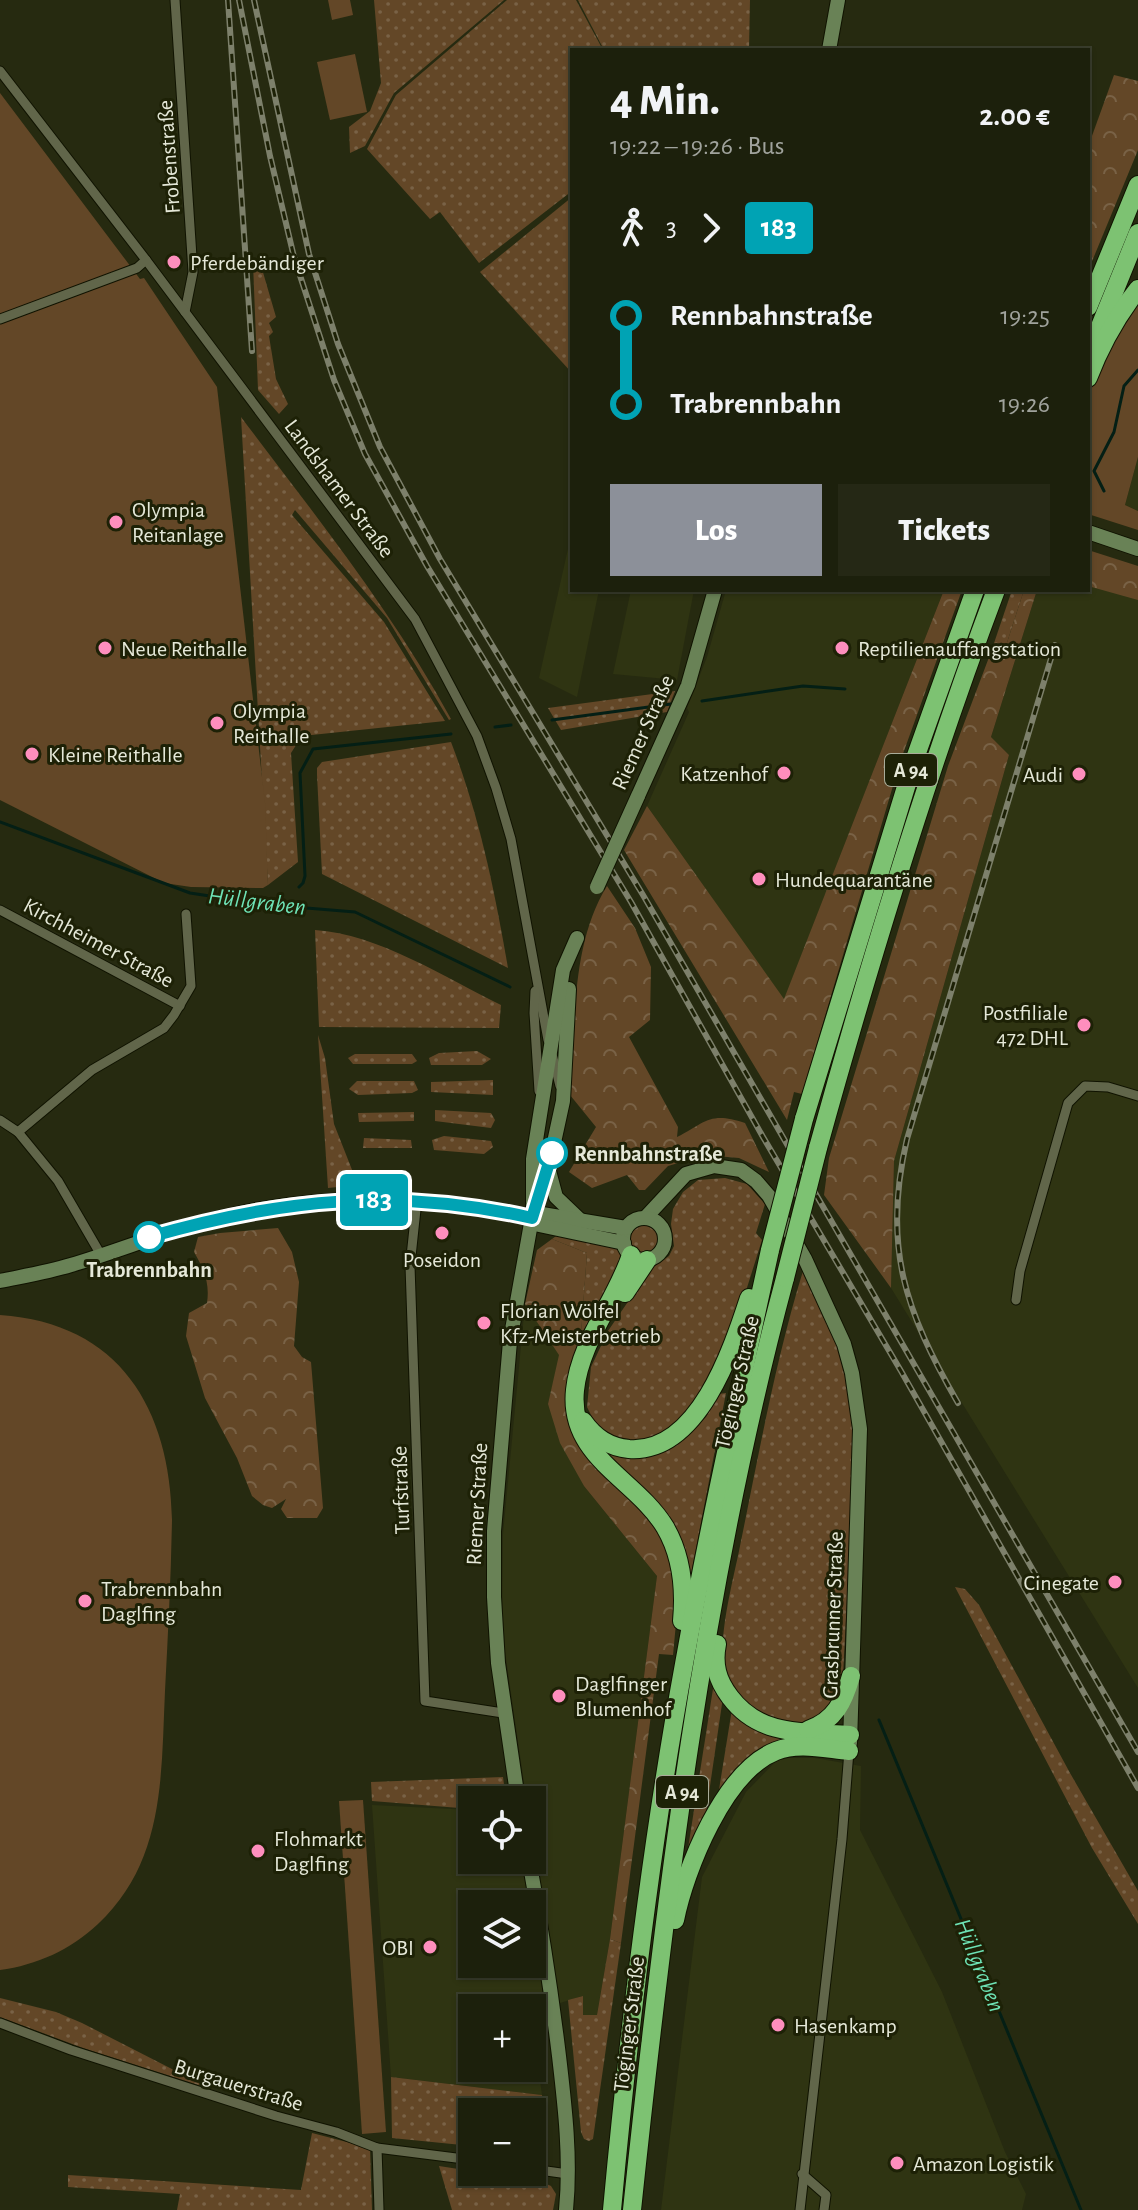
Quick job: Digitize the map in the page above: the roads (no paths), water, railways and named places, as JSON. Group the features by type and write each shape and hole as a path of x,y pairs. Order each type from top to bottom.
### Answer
{"highway":[{"path":"1090,302 1138,185"},
{"path":"1090,351 1138,233"},
{"path":"1090,373 1102,341 1138,289"},
{"name":"Töginger Straße","path":"612,2210 651,1869 684,1664 719,1481 770,1250 804,1119 913,764 974,592"},
{"name":"Töginger Straße","path":"632,2210 653,2005 686,1766 718,1580 741,1469 818,1148 890,897 969,660 995,592"},
{"path":"632,1247 581,1363 575,1389 576,1408 583,1438 654,1513 671,1540 683,1584 681,1637 684,1664"},
{"path":"576,1408 589,1429 615,1447 647,1448 679,1432 711,1391 741,1323 760,1260 770,1250"},
{"path":"718,1580 722,1613 715,1662 723,1686 740,1710 751,1719 771,1727 850,1743"},
{"path":"801,1731 818,1727 832,1716 846,1696 851,1676"},
{"path":"653,2005 666,1979 677,1910 694,1854 707,1827 734,1787 757,1763 777,1750 850,1743"}],"street":[{"name":"Frobenstraße","path":"175,0 193,272 185,312"},
{"path":"829,48 838,0"},
{"name":"Landshamer Straße","path":"0,71 415,619 461,704 496,788 511,839 536,983 563,1101"},
{"path":"0,319 137,268 146,260"},
{"path":"1090,533 1138,549"},
{"name":"Riemer Straße","path":"597,887 688,685 714,592"},
{"name":"Kirchheimer Straße","path":"0,910 180,1006"},
{"path":"18,1132 92,1070 164,1028 191,986 186,914"},
{"name":"Riemer Straße","path":"516,1786 503,1713 494,1608 494,1531 510,1341 532,1215 548,1170 563,1101 569,983 577,938 563,970 532,1168 532,1215"},
{"name":"Landshamer Straße","path":"536,983 534,1013 541,1108"},
{"path":"1016,1300 1020,1271 1068,1103 1085,1086 1108,1087 1138,1096"},
{"path":"0,1120 18,1132 58,1181 101,1255"},
{"name":"Grasbrunner Straße","path":"653,1220 667,1192 686,1174 704,1167 732,1168 756,1181 769,1196 805,1259 844,1344 852,1373 860,1429 850,1743 800,2210"},
{"path":"548,1170 556,1197 580,1220 632,1247"},
{"path":"0,1281 239,1214 311,1203 417,1200 580,1220"},
{"name":"Turfstraße","path":"417,1200 410,1266 425,1701 503,1713"},
{"path":"532,1215 539,1225 659,1255 666,1243 666,1236 653,1220 634,1220 632,1247"},
{"path":"525,1253 541,1238 561,1230"},
{"path":"531,1874 556,2034 568,2174 566,2210"},
{"name":"Burgauerstraße","path":"0,2023 71,2050 276,2116 336,2132 377,2148 458,2158"},
{"path":"377,2148 379,2210"},
{"path":"546,2171 568,2174"},
{"path":"802,2174 826,2195 824,2210"}],"waterway":[{"path":"1104,491 1094,471 1114,432 1124,386 1138,370"},
{"path":"702,701 803,686 845,689"},
{"path":"552,720 671,704"},
{"path":"495,727 511,725"},
{"path":"299,887 305,876 300,773 313,749 451,734"},
{"name":"Hüllgraben","path":"0,822 190,893 270,905 355,912 510,987"},
{"name":"Hüllgraben","path":"879,1720 1081,2210"}],"railway":[{"path":"228,0 252,351"},
{"path":"239,0 294,257 334,380 365,454 427,566 631,902 1138,1788"},
{"path":"254,0 309,254 338,344 380,447 440,559 643,895 1138,1752"},
{"path":"958,1403 924,1338 903,1277 897,1212 900,1177 907,1139 1055,645"}],"place":[{"name":"Pferdebändiger","path":"174,262"},
{"name":"Olympia Reitanlage","path":"116,522"},
{"name":"Neue Reithalle","path":"105,648"},
{"name":"Reptilienauffangstation","path":"842,648"},
{"name":"Olympia Reithalle","path":"217,723"},
{"name":"Kleine Reithalle","path":"32,754"},
{"name":"Katzenhof","path":"784,773"},
{"name":"Audi","path":"1079,774"},
{"name":"Hundequarantäne","path":"759,879"},
{"name":"Postfiliale 472 DHL","path":"1084,1025"},
{"name":"Rennbahnstraße","path":"552,1153"},
{"name":"Poseidon","path":"442,1233"},
{"name":"Trabrennbahn","path":"149,1237"},
{"name":"Florian Wölfel Kfz-Meisterbetrieb","path":"484,1323"},
{"name":"Cinegate","path":"1115,1582"},
{"name":"Trabrennbahn Daglfing","path":"85,1601"},
{"name":"Daglfinger Blumenhof","path":"559,1696"},
{"name":"Flohmarkt Daglfing","path":"258,1851"},
{"name":"OBI","path":"430,1947"},
{"name":"Hasenkamp","path":"778,2025"},
{"name":"Amazon Logistik","path":"897,2163"}]}
